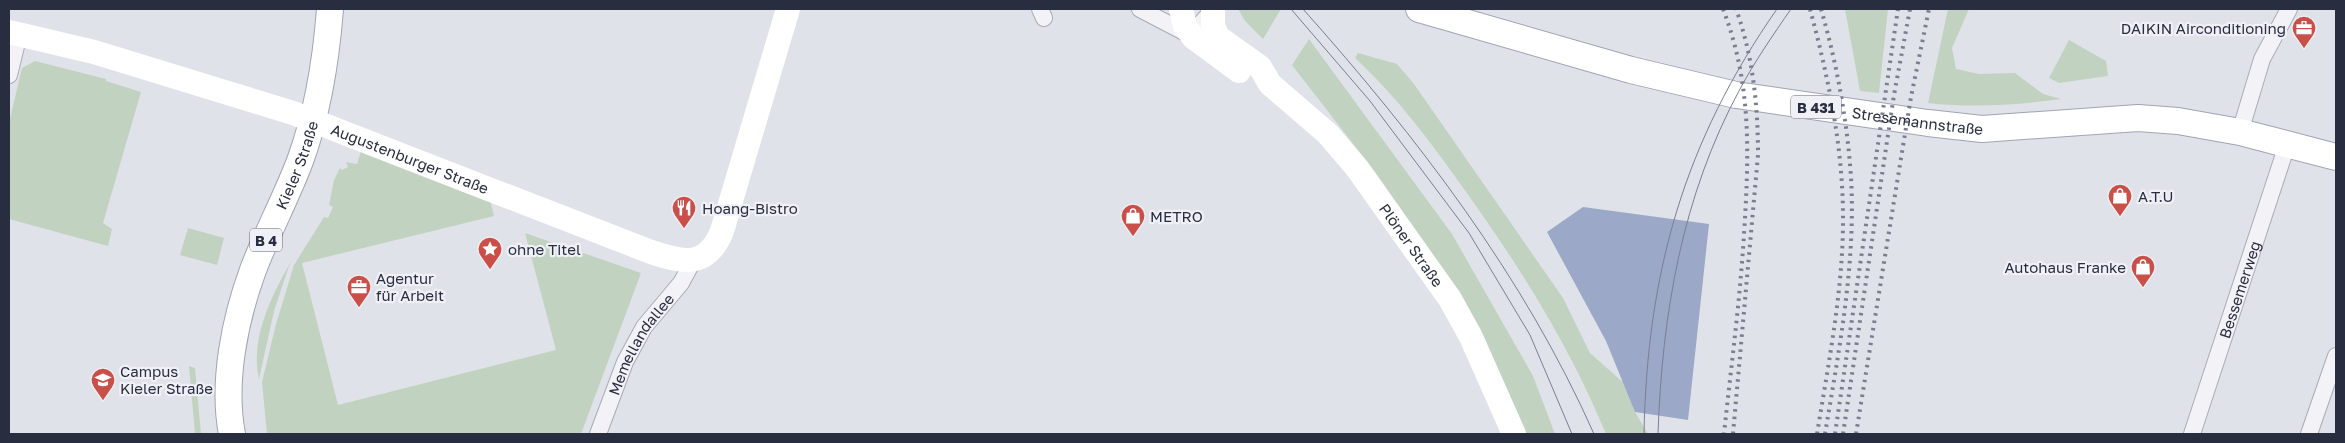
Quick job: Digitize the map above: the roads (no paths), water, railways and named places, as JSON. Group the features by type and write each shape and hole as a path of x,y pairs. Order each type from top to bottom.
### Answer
{"main road":[{"name":"Kieler Straße","path":"232,434 229,386 232,353 240,314 253,270 300,162 313,120 323,74 330,9"},
{"name":"Stresemannstraße","path":"1419,9 1631,70 1736,96 1967,128 2027,127 2138,118 2197,123 2336,157"}],"street":[{"path":"693,260 707,254 722,230 788,9"},
{"name":"Plöner Straße","path":"1140,9 1178,30 1197,22"},
{"name":"Plöner Straße","path":"1159,9 1197,22 1260,67 1270,84 1316,123 1357,168 1450,299 1471,337 1514,434"},
{"path":"2240,132 2262,58 2289,9"},
{"name":"Plöner Straße","path":"1197,22 1211,52 1253,79 1270,84"},
{"name":"Augustenburger Straße","path":"14,33 94,52 313,120 651,252 682,261 693,260"},
{"path":"9,75 14,33"},
{"name":"Bessemerweg","path":"2192,434 2288,145"},
{"name":"Memellandallee","path":"598,434 625,362 644,327 681,283 693,260"},
{"path":"2309,434 2332,387 2336,356"}],"water":[{"path":"1583,207 1709,224 1688,420 1635,412 1606,341 1547,232"}],"tram line":[{"path":"1291,9 1370,101 1469,233 1530,335 1572,434"},
{"path":"1303,9 1387,107 1465,210 1535,319 1566,376 1594,434"},
{"path":"1644,434 1647,375 1653,318 1663,264 1677,211 1695,159 1717,109 1745,59 1777,9"},
{"path":"1658,434 1660,389 1670,300 1679,257 1703,171 1740,89 1791,9"}],"railway":[{"path":"1723,9 1732,37 1744,92 1747,148 1746,205 1738,309 1724,434"},
{"path":"1733,434 1758,155 1753,81 1747,45 1736,9"},
{"path":"1810,9 1834,116 1843,198 1840,278 1830,357 1817,434"},
{"path":"1821,9 1844,113 1851,177 1852,209 1849,274 1825,434"},
{"path":"1835,434 1898,9"},
{"path":"1843,434 1894,95 1910,9"},
{"path":"1856,434 1911,97 1929,9"}],"place":[{"name":"DAIKIN Airconditioning","path":"2304,49"},
{"name":"A.T.U","path":"2120,217"},
{"name":"Hoang-Bistro","path":"684,229"},
{"name":"METRO","path":"1133,237"},
{"name":"ohne Titel","path":"490,270"},
{"name":"Autohaus Franke","path":"2143,288"},
{"name":"Agentur für Arbeit","path":"359,308"},
{"name":"Campus Kieler Straße","path":"103,401"}]}
